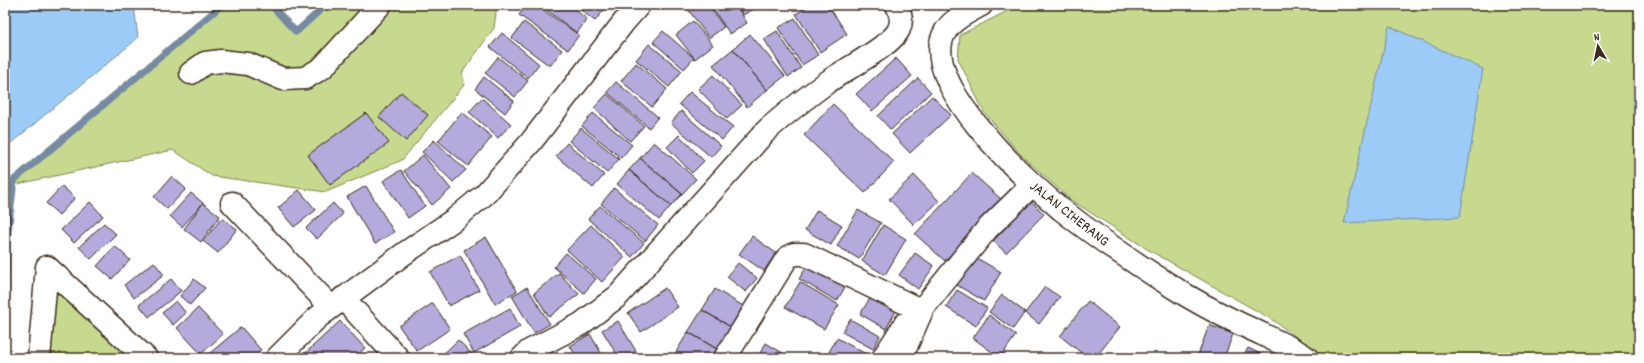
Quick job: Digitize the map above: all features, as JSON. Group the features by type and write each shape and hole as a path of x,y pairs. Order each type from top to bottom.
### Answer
{"street":[{"path":"191,73 205,63 221,61 248,64 283,79 305,78 322,68 380,5"},
{"path":"277,358 299,335 337,302 455,219 485,194 531,142 624,22 639,5"},
{"path":"522,358 529,352 581,324 618,296 766,131 788,111 829,81 890,41 899,29 902,18 897,5"},
{"name":"JALAN CIHERANG","path":"981,5 950,24 944,32 940,53 942,67 945,78 969,115 1012,165 1032,185 1062,210 1105,242 1183,293 1220,314 1308,358"},
{"path":"883,358 919,308 987,229 1032,185"},
{"path":"232,203 398,358"},
{"path":"725,358 788,258 794,254 804,254 919,308"},
{"path":"39,358 47,267 146,358"},
{"path":"901,358 919,308"}],"green space":[{"path":"222,5 271,5 296,32 326,5 497,5 494,28 462,73 464,85 402,160 326,192 212,176 173,150 18,184 14,180","holes":["401,92 428,115 406,140 379,117","366,113 388,143 330,185 308,155"]},
{"path":"1019,5 1639,5 1639,358 1326,358 1271,319 1147,249 1071,200 1022,156 984,112 958,59 960,35"},
{"path":"47,267 146,358 39,358"}],"water":[{"path":"5,5 134,5 138,38 5,148"},
{"path":"1389,26 1483,69 1460,217 1344,223"}],"building":[{"path":"526,5 536,5 579,35 568,50 519,15"},
{"path":"540,5 569,5 587,19 577,33"},
{"path":"574,5 600,5 605,9 595,21"},
{"path":"692,5 708,5 724,27 709,38 687,8"},
{"path":"710,5 736,5 747,23 730,34"},
{"path":"738,5 761,5 743,15"},
{"path":"810,5 828,5 847,34 820,52 796,14"},
{"path":"795,18 818,55 802,65 778,28"},
{"path":"693,21 713,45 695,59 676,35"},
{"path":"524,22 562,50 550,66 512,38"},
{"path":"663,31 694,58 684,69 653,42"},
{"path":"777,31 801,68 788,77 764,39"},
{"path":"502,33 539,64 528,78 490,47"},
{"path":"750,34 785,76 767,90 733,49"},
{"path":"649,44 682,71 669,87 636,60"},
{"path":"733,49 767,90 747,107 713,65"},
{"path":"498,57 528,81 515,97 485,73"},
{"path":"896,58 912,76 872,111 856,94"},
{"path":"636,63 667,89 652,107 621,81"},
{"path":"713,75 742,105 727,119 698,89"},
{"path":"484,77 514,101 505,113 475,89"},
{"path":"918,78 931,92 891,130 878,116"},
{"path":"616,82 658,117 649,128 607,92"},
{"path":"401,92 428,115 406,141 379,117"},
{"path":"690,92 733,127 722,140 679,104"},
{"path":"607,94 644,126 630,141 594,108"},
{"path":"932,96 951,115 910,153 892,134"},
{"path":"482,98 511,124 498,138 469,112"},
{"path":"833,104 894,162 865,193 804,135"},
{"path":"681,111 721,146 711,157 671,123"},
{"path":"462,112 492,137 468,166 438,141"},
{"path":"366,113 389,143 330,185 308,155"},
{"path":"593,113 632,145 621,158 582,126"},
{"path":"581,128 619,159 607,173 569,141"},
{"path":"679,135 704,161 692,173 667,147"},
{"path":"434,140 466,170 453,182 422,152"},
{"path":"654,142 696,179 682,194 640,158"},
{"path":"567,143 604,175 593,188 556,156"},
{"path":"423,155 451,189 432,205 404,171"},
{"path":"640,158 682,194 671,206 629,170"},
{"path":"401,170 425,206 408,218 383,181"},
{"path":"629,170 671,206 659,220 617,184"},
{"path":"972,173 1001,199 945,261 915,234"},
{"path":"914,175 939,201 914,225 889,199"},
{"path":"172,176 186,189 167,209 154,197"},
{"path":"62,186 75,198 59,215 46,203"},
{"path":"366,186 394,232 375,244 347,197"},
{"path":"614,188 658,225 645,241 601,204"},
{"path":"299,190 316,210 294,227 278,208"},
{"path":"191,193 203,203 182,227 170,216"},
{"path":"1031,201 1044,214 1006,253 993,241"},
{"path":"90,202 103,216 74,243 61,230"},
{"path":"203,203 220,216 201,242 184,229"},
{"path":"333,203 343,214 317,239 306,228"},
{"path":"600,206 644,243 632,257 588,219"},
{"path":"817,210 842,225 831,245 805,230"},
{"path":"858,210 881,223 859,259 837,246"},
{"path":"222,218 237,229 218,253 203,241"},
{"path":"104,223 116,234 91,259 79,247"},
{"path":"591,225 625,257 602,282 567,250"},
{"path":"883,225 906,239 885,275 862,261"},
{"path":"752,236 776,253 764,271 739,254"},
{"path":"486,237 517,291 495,304 464,250"},
{"path":"115,246 130,260 112,279 97,266"},
{"path":"566,253 596,279 584,293 554,267"},
{"path":"915,253 934,266 918,289 899,275"},
{"path":"460,255 479,290 449,306 430,272"},
{"path":"973,256 1001,272 984,301 955,284"},
{"path":"810,261 848,282 837,301 799,279"},
{"path":"154,262 164,275 134,298 124,285"},
{"path":"738,263 757,278 746,292 727,277"},
{"path":"559,273 579,294 549,317 534,293"},
{"path":"171,279 181,291 149,317 139,305"},
{"path":"194,279 205,288 190,305 180,296"},
{"path":"800,282 839,305 824,329 785,307"},
{"path":"527,287 550,324 534,333 512,296"},
{"path":"1045,287 1060,297 1039,324 1025,313"},
{"path":"665,288 678,307 641,332 628,313"},
{"path":"715,289 748,309 736,330 702,310"},
{"path":"957,290 987,308 976,326 946,307"},
{"path":"1002,295 1025,312 1013,329 989,312"},
{"path":"871,297 896,311 886,329 860,314"},
{"path":"176,301 186,313 173,325 162,313"},
{"path":"1088,301 1120,327 1095,358 1088,358 1060,336"},
{"path":"433,303 450,329 417,351 399,326"},
{"path":"198,308 223,334 201,354 177,328"},
{"path":"510,308 520,327 474,353 463,334"},
{"path":"702,310 736,330 722,352 688,332"},
{"path":"989,315 1016,335 1000,358 973,338"},
{"path":"850,319 880,336 873,349 842,332"},
{"path":"340,321 365,348 354,358 300,358"},
{"path":"618,321 636,351 624,358 619,358 602,330"},
{"path":"1209,325 1233,334 1224,358 1197,358"},
{"path":"241,327 261,350 252,358 204,358"},
{"path":"688,332 722,352 718,358 681,358 675,354"},
{"path":"590,334 604,358 577,358 570,346"},
{"path":"837,338 866,354 863,358 840,358 829,352"},
{"path":"458,340 476,358 439,358"},
{"path":"766,343 791,358 757,358"},
{"path":"1248,348 1269,358 1242,358"}],"waterway":[{"path":"5,334 7,241 14,180 222,5"},
{"path":"271,5 296,32 326,5"}]}
